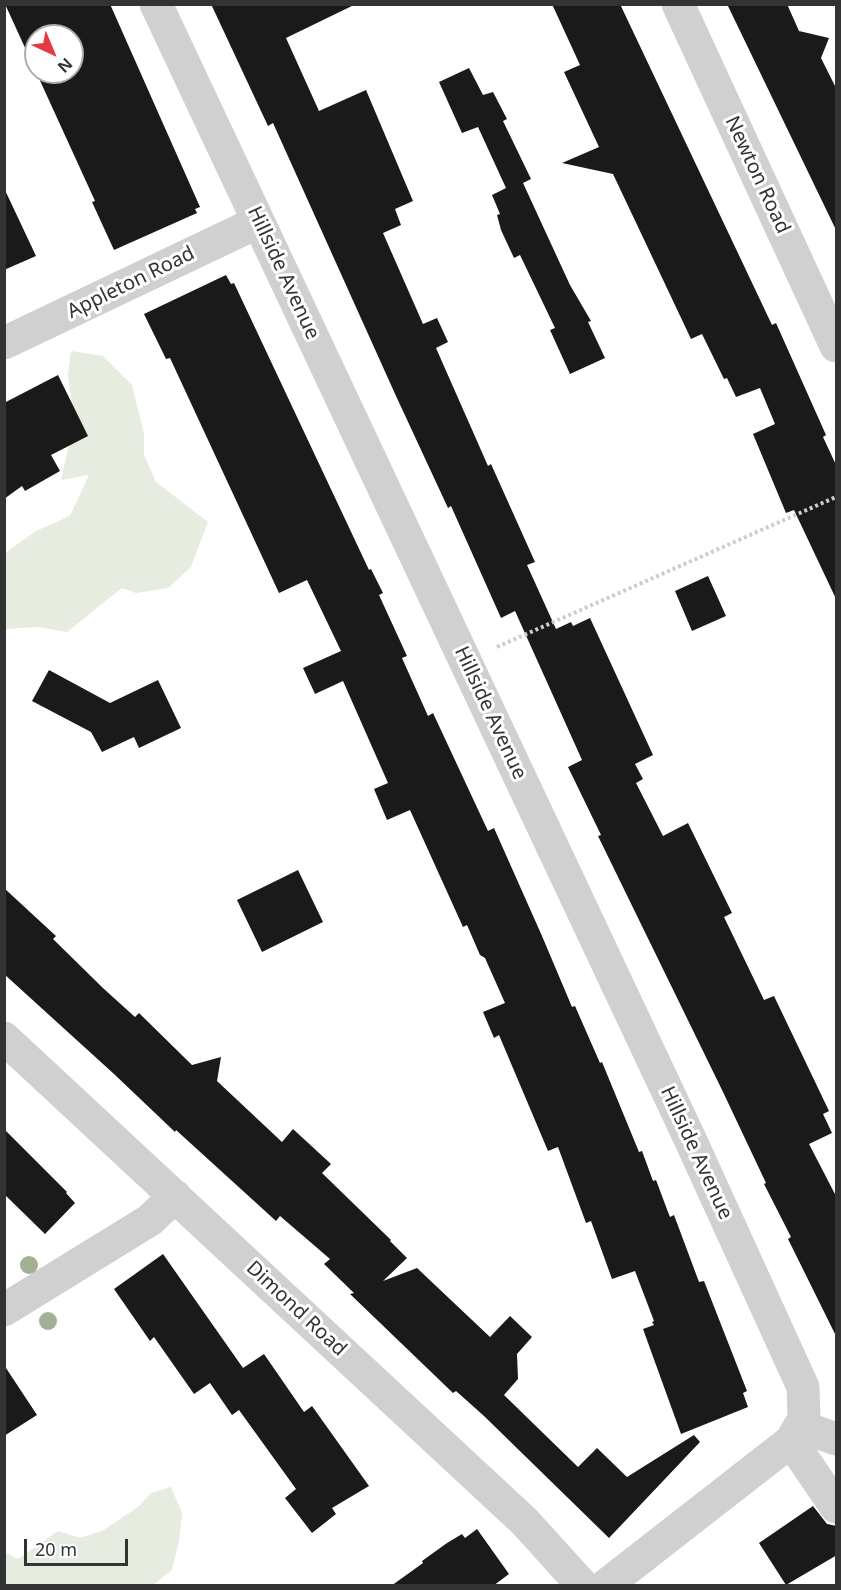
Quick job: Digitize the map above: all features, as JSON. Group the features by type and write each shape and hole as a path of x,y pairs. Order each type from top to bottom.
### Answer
{"street":[{"name":"Hillside Avenue","path":"156,4 690,1139 803,1387 804,1419 796,1433"},
{"name":"Newton Road","path":"678,4 837,346"},
{"name":"Appleton Road","path":"4,343 258,222"},
{"name":"Dimond Road","path":"4,1038 525,1522 583,1586"},
{"path":"4,1310 150,1220 175,1196"},
{"path":"796,1433 837,1507"},
{"path":"605,1586 796,1433 837,1439"}],"path":[{"path":"466,661 837,497"}],"shaded area":[{"path":"71,351 103,356 132,385 144,434 144,455 156,482 208,522 191,567 168,588 136,593 122,588 67,632 37,627 5,629 5,553 36,531 70,516 89,475 61,480 74,422 68,375"},
{"path":"171,1487 182,1513 179,1541 172,1570 153,1585 5,1585 5,1552 18,1559 58,1531 80,1538 102,1531 138,1507 151,1493"}],"building":[{"path":"5,4 110,4 200,207 195,209 197,213 114,250 92,202 95,201 41,84 84,84 84,24 24,24 24,46"},
{"path":"211,4 356,4 286,38 319,111 366,90 413,201 395,209 401,225 383,233 423,324 437,318 448,342 436,348 488,466 491,464 535,562 527,565 556,629 571,622 573,626 590,618 653,755 635,764 643,779 636,783 663,836 688,823 732,913 724,917 764,1000 774,996 829,1111 823,1114 832,1133 809,1144 837,1198 837,1338 788,1239 791,1237 764,1184 766,1183 723,1092 598,836 601,835 568,767 582,760 515,611 501,618 451,506 448,508 396,396 273,123 268,126"},
{"path":"552,4 620,4 772,325 776,323 826,435 823,437 837,467 837,601 794,510 786,513 753,434 775,424 760,388 736,397 727,378 724,379 702,334 691,339 613,174 562,163 599,147 564,72 580,65"},
{"path":"727,4 787,4 799,31 829,38 821,58 837,90 837,232"},
{"path":"469,68 483,95 493,92 507,119 503,121 531,179 523,183 570,285 591,321 588,322 605,358 570,374 550,330 555,328 520,255 514,258 501,230 497,215 500,214 492,195 506,188 478,127 462,133 439,82"},
{"path":"4,188 36,256 4,270"},
{"path":"226,275 231,284 234,283 369,570 371,569 383,593 379,595 407,656 402,658 428,716 433,713 488,831 494,828 572,1007 575,1006 600,1063 602,1062 639,1152 642,1151 653,1181 656,1180 670,1217 674,1215 699,1282 704,1281 747,1391 743,1393 748,1407 681,1434 643,1329 654,1325 652,1322 654,1321 635,1271 612,1279 591,1221 586,1223 558,1147 548,1151 499,1035 494,1038 483,1012 505,1003 485,958 480,955 467,925 463,927 410,810 387,820 374,789 388,783 343,681 315,694 303,668 341,651 307,580 279,593 170,358 166,359 144,314"},
{"path":"58,375 88,436 51,455 60,471 25,491 22,486 4,499 4,403"},
{"path":"708,576 726,616 692,631 675,591"},
{"path":"49,670 110,703 158,680 181,728 139,748 134,737 102,752 91,732 32,701"},
{"path":"298,870 323,922 262,952 237,900"},
{"path":"4,888 56,936 53,939 104,989 135,1017 139,1013 192,1065 221,1057 217,1081 282,1142 293,1129 331,1164 322,1173 407,1258 383,1281 417,1268 490,1337 510,1316 532,1337 517,1354 518,1379 504,1395 578,1467 597,1448 627,1477 694,1435 700,1442 609,1538 484,1416 456,1391 453,1393 350,1294 354,1293 324,1264 330,1259 280,1216 276,1221 176,1130 175,1132 4,974"},
{"path":"4,1129 67,1192 75,1203 45,1234 4,1194"},
{"path":"163,1254 243,1368 264,1354 304,1412 312,1406 369,1486 332,1508 336,1514 312,1533 285,1498 296,1489 239,1410 232,1415 210,1383 194,1394 154,1337 150,1341 114,1289"},
{"path":"4,1365 37,1415 4,1436"},
{"path":"813,1506 827,1524 837,1526 837,1555 786,1585 759,1543"},
{"path":"477,1529 509,1574 493,1586 391,1586 447,1543 462,1534 465,1538"}]}
